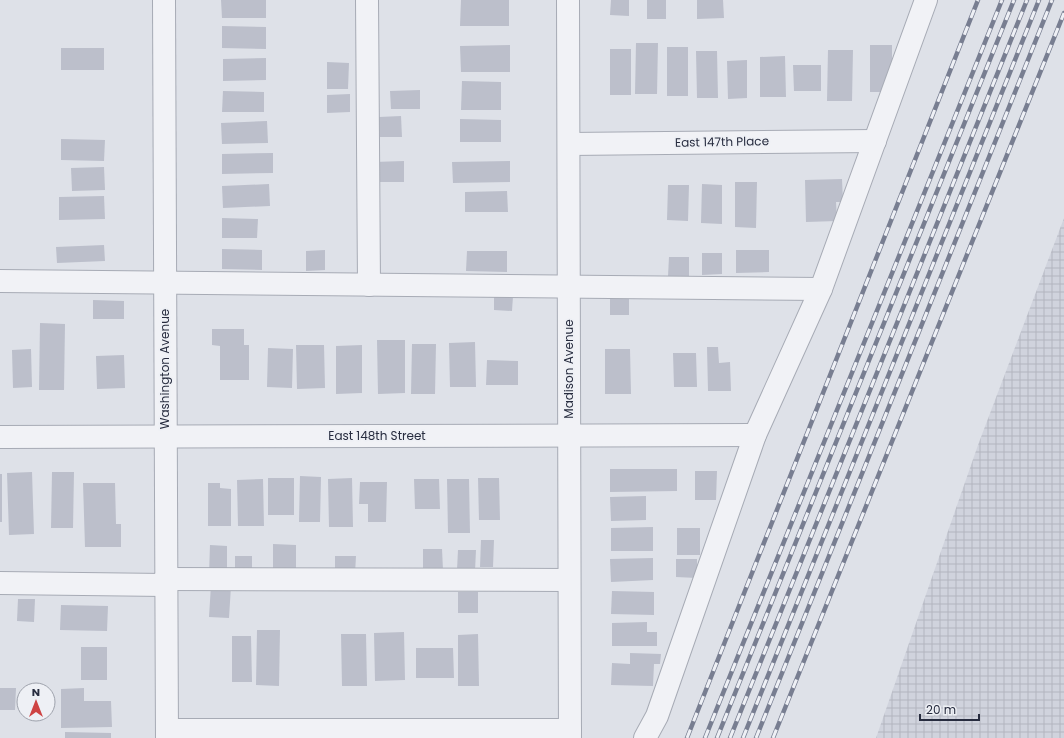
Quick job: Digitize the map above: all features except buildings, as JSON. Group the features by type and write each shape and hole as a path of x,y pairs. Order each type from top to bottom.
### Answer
{"street":[{"name":"Washington Avenue","path":"164,0 165,582 167,734"},
{"path":"367,0 369,285"},
{"name":"Madison Avenue","path":"568,0 570,734"},
{"path":"645,738 657,716 755,435 821,289 926,0"},
{"name":"East 147th Place","path":"568,144 875,141"},
{"path":"0,281 821,289"},
{"name":"East 148th Street","path":"0,437 755,435"},
{"path":"0,583 569,580"},
{"path":"167,734 570,734"}],"shaded area":[{"path":"1064,218 1064,738 876,738 978,445"}],"railway":[{"path":"687,738 978,0"},
{"path":"705,738 1002,0"},
{"path":"717,738 1014,0"},
{"path":"730,738 1027,0"},
{"path":"743,738 1039,0"},
{"path":"756,738 1052,0"},
{"path":"773,738 1064,13"}]}
